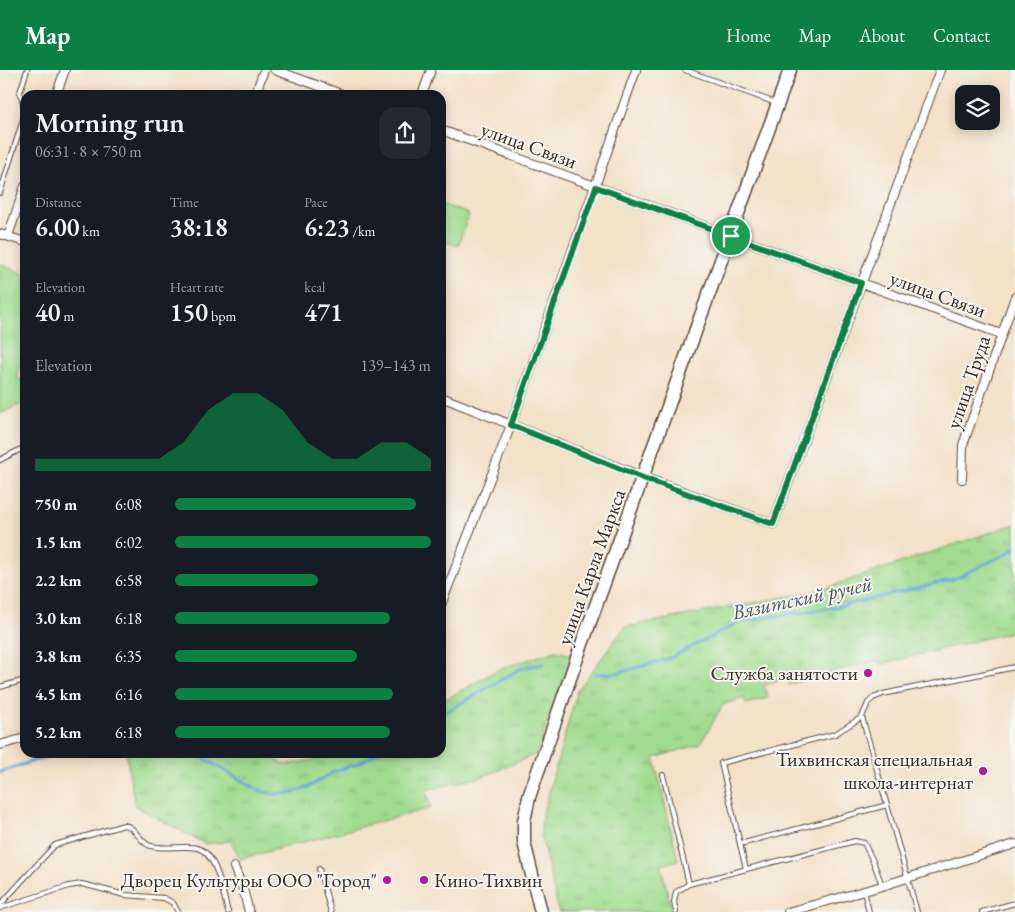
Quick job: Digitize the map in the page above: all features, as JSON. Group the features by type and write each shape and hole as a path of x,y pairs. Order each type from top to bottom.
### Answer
{"main road":[{"name":"улица Карла Маркса","path":"541,912 524,842 524,821 529,798 578,655 790,70"}],"street":[{"path":"58,90 65,70"},
{"path":"257,90 264,70"},
{"path":"275,70 330,90"},
{"path":"424,90 431,70"},
{"path":"446,592 511,425 636,70"},
{"path":"446,400 643,478 773,524 940,70"},
{"name":"улица Связи","path":"446,132 1001,334"},
{"path":"20,198 4,235 20,240"},
{"name":"улица Труда","path":"962,478 963,445 1015,297"},
{"path":"0,745 20,739"},
{"path":"788,912 907,879 1015,844"},
{"path":"234,867 243,889 249,912"}],"lane":[{"path":"21,90 27,70"},
{"path":"685,70 778,104"},
{"path":"0,193 20,128"},
{"path":"0,460 20,450"},
{"path":"746,869 721,763 835,734 862,717 868,703 873,698 883,694 1015,667"},
{"path":"0,687 20,681"},
{"path":"862,717 916,912"},
{"path":"663,775 689,884"},
{"path":"740,844 887,805"},
{"path":"0,906 55,845 124,825 133,828 148,845 198,848 206,852 214,864 228,912"},
{"path":"676,912 674,902 676,892 689,884 854,841 864,843 868,849 882,886"},
{"path":"319,869 331,912"},
{"path":"0,906 82,884 125,895 164,898 173,903 178,912"},
{"path":"864,891 869,912"},
{"path":"982,912 1015,903"}],"green space":[{"path":"446,206 469,214 458,246 446,242"},
{"path":"0,264 20,272 20,369 17,378 20,379 20,404 0,414"},
{"path":"1015,524 1015,631 882,664 876,661 814,676 789,685 786,678 764,685 768,698 746,704 744,698 723,705 700,744 654,758 678,860 661,865 672,912 559,912 541,836 542,816 577,691 625,627 817,591"},
{"path":"556,651 573,655 536,754 482,777 426,790 431,808 240,859 231,841 205,844 135,806 127,758 270,758 286,765 325,758 446,758 446,699 499,669"}],"waterway":[{"name":"Вязитский ручей","path":"594,674 618,673 670,658 740,622 842,606 954,579 1008,553 1015,547"},
{"name":"Вязитский ручей","path":"446,712 521,668 543,664"},
{"name":"Вязитский ручей","path":"0,772 43,758"},
{"name":"Вязитский ручей","path":"203,758 260,791 275,794 291,793 309,787 333,772 368,758"}],"place":[{"name":"Служба занятости","path":"868,673"},
{"name":"Тихвинская специальная школа-интернат","path":"983,771"},
{"name":"Дворец Культуры ООО \"Город\"","path":"387,880"},
{"name":"Кино-Тихвин","path":"424,880"}],"route":[{"path":"596,187 731,236 861,283 773,524 643,478 511,425 596,187"}]}
